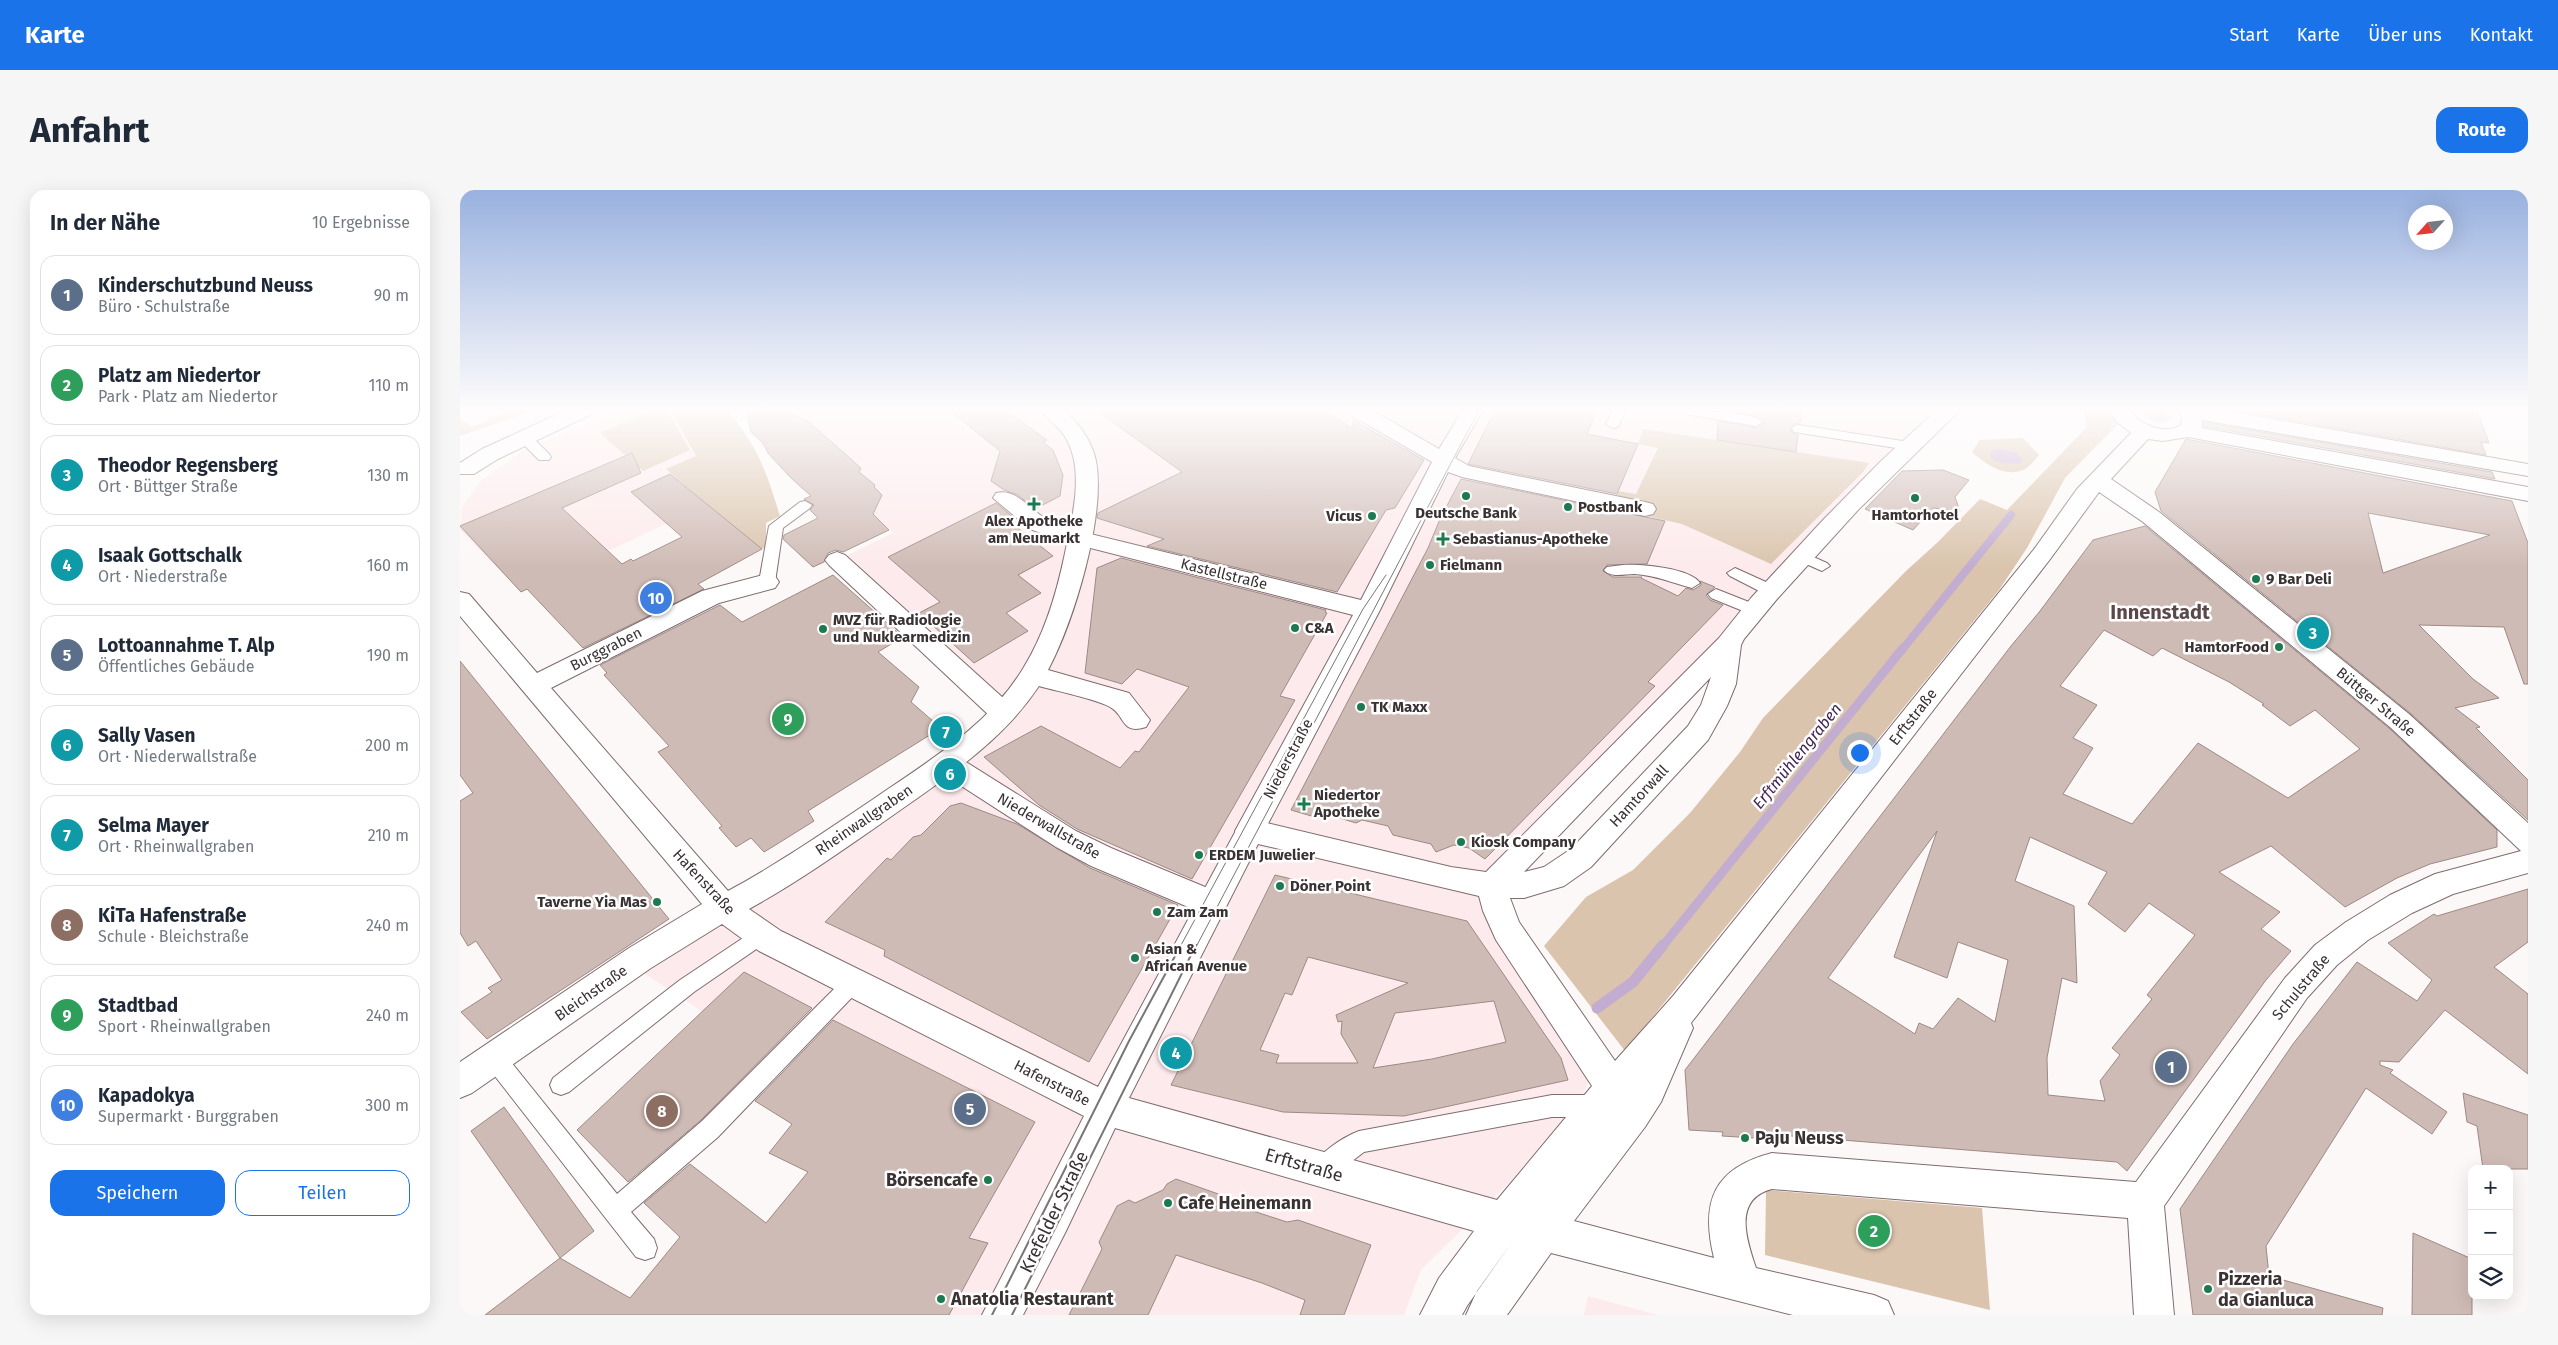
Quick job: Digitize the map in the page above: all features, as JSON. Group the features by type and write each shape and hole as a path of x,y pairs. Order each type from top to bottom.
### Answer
{"street":[{"name":"Rheinwallgraben","path":"724,908 776,878 948,764 1003,713 1033,675 1049,645 1059,616 1080,537 1088,483 1087,462"},
{"name":"Niederstraße","path":"1105,1108 1210,903 1368,610 1443,462"},
{"path":"1447,462 1462,471 1645,509"},
{"name":"Hamtorwall","path":"1492,886 1728,644 1753,610 1772,590 1812,562 1865,489 1892,462"},
{"name":"Erftstraße","path":"1504,1221 1605,1096 1685,1006 2043,553 2097,480 2113,462"},
{"path":"2387,462 2528,494"},
{"path":"2479,462 2528,470"},
{"name":"Büttger Straße","path":"2097,480 2151,517 2400,721 2528,841"},
{"name":"Kastellstraße","path":"1004,498 1038,524 1080,537 1368,610"},
{"path":"837,560 1003,713"},
{"name":"Burggraben","path":"533,686 711,596 766,582"},
{"name":"Hafenstraße","path":"464,612 533,686 724,908 761,935 853,983 1105,1108"},
{"name":"Hamtorwall","path":"1250,831 1451,879 1492,886 1524,885 1553,877 1581,858 1698,732 1714,706 1723,684 1728,644"},
{"path":"1033,675 1120,700 1137,720"},
{"name":"Niederwallstraße","path":"948,764 1066,839 1100,857 1210,903"},
{"name":"Schulstraße","path":"2145,1201 2296,988 2326,955 2357,931 2394,909 2446,883 2528,861"},
{"path":"1492,886 1498,911 1507,931 1605,1096"},
{"name":"Bleichstraße","path":"460,1082 666,941 724,908"},
{"name":"Erftstraße","path":"1105,1108 1543,1232 1633,1114 1649,1090 1685,1006"},
{"name":"Krefelder Straße","path":"1002,1315 1052,1220 1105,1108"},
{"path":"1742,1284 1727,1239 1727,1209 1735,1190 1750,1178 1772,1171 2145,1201 2154,1315"},
{"path":"1440,1315 1453,1292 1504,1221"},
{"path":"1486,1315 1491,1305 1543,1232 1742,1284 1874,1315"}],"lane":[{"name":"Burggraben","path":"766,582 776,526 805,505"},
{"path":"1612,570 1642,568 1664,572 1692,583"},
{"path":"1735,573 1772,590"},
{"path":"1716,594 1753,610"},
{"path":"562,1085 687,986 761,935"},
{"path":"616,1210 710,1128 853,983"},
{"path":"495,1059 645,1248"},
{"path":"1322,1170 1359,1142 1605,1096"}],"shaded area":[{"path":"507,462 681,462 666,469 708,504 521,592 460,530 462,507 481,481"},
{"path":"633,462 662,462 643,471"},
{"path":"681,462 761,462 780,516 766,523 766,547 754,553 722,517 666,469"},
{"path":"855,462 1896,462 1489,884 1595,1063 1583,1095 1511,1181 1421,1270 1404,1315 841,1315 933,1162 630,964 1005,713 838,560 893,533 868,509 882,495 874,487 875,485 858,471 861,467"},
{"path":"1651,462 1869,463 1863,472 1771,564 1682,524 1612,508 1618,491 1636,494"},
{"path":"1985,462 2033,462 2029,467 2018,472 2003,471"},
{"path":"2001,462 2020,462 2011,464"},
{"path":"2053,462 2080,462 2065,478 2027,548 1999,590 1625,1051 1544,946 1586,897 1633,870 1690,813 1740,752 1763,718 1906,571 1938,542 1980,499 2007,510"},
{"path":"1766,1190 1982,1208 1990,1310 1765,1255"},
{"path":"1588,1296 1658,1315 1584,1315"}],"building":[{"path":"610,462 636,462 641,473 562,508 622,564 631,559 633,561 682,537 631,492 670,474 762,549 698,584 704,589 583,648 527,589 521,592 460,526"},
{"path":"777,462 855,462 861,468 859,472 875,485 874,487 882,495 873,514 889,530 843,552 836,550 828,553 824,562 813,567 783,539 784,535 818,518 810,510 814,505 804,499 811,496"},
{"path":"997,462 1058,462 1063,475 1060,496 1035,509 1018,495 1004,490 991,481"},
{"path":"1169,462 1422,462 1395,508 1386,510 1337,592 1147,546 1164,539 1097,518 1098,513 1182,472"},
{"path":"1469,462 1630,462 1617,494 1468,464"},
{"path":"2172,462 2310,462 2512,501 2528,543 2528,684 2524,684 2504,627 2419,625 2473,679 2499,698 2455,708 2480,727 2476,728 2528,780 2528,820 2410,713 2161,511 2155,492","holes":["2368,513 2490,535 2383,573"]},
{"path":"2404,462 2437,462 2492,472 2495,479"},
{"name":"Hamtorhotel","path":"1943,470 1969,480 1955,497 1960,511 1933,508 1913,530 1865,509 1902,471"},
{"path":"1461,479 1665,521 1647,564 1607,565 1603,571 1613,577 1642,577 1678,596 1686,588 1693,590 1701,585 1700,581 1715,587 1706,595 1710,600 1723,605 1648,682 1655,686 1485,859 1469,848 1454,845 1436,852 1431,844 1393,835 1388,826 1362,820 1356,823 1333,816 1325,820 1291,810 1428,548 1440,519"},
{"path":"996,503 1015,519 1010,522 1053,556 1018,575 1041,593 1006,613 1028,631 974,663 919,613 940,602 888,557"},
{"path":"2145,526 2390,729 2497,830 2497,847 2430,864 2397,878 2345,907 2271,846 2219,872 2280,912 2261,929 2291,951 2266,980 2127,1171 2117,1162 1754,1133 1754,1138 1722,1136 1723,1132 1689,1130 1685,1070 2093,540","holes":["2104,630 2153,656 2162,648 2229,682 2264,704 2262,705 2290,726 2315,710 2360,749 2288,798 2198,743 2132,824 2063,794 2093,748 2073,738 2097,705 2060,686","1937,831 1894,957 1947,978 1958,942 2008,960 1995,1022 1958,998 1933,1029 1919,1023 1915,1034 1828,978","2030,837 2107,872 2088,904 2125,932 2149,903 2195,935 2147,995 2152,999 2112,1048 2120,1055 2100,1081 2105,1101 2048,1095 2047,1058 2062,978 2077,983 2074,906 2015,881"]},
{"path":"1121,558 1326,610 1325,612 1327,613 1280,696 1295,700 1192,879 1077,829 1039,805 984,757 1041,726 1120,768 1135,751 1139,752 1189,687 1137,669 1122,684 1085,673 1097,568"},
{"path":"833,575 903,637 878,652 919,687 911,702 941,728 808,811 814,821 764,852 751,838 736,847 719,828 722,826 658,752 669,746 604,675 607,673 600,665 720,605 742,622"},
{"path":"460,661 669,919 487,1039 461,1012 492,992 488,988 502,980 476,941 468,946 460,933 460,801 473,793 460,775"},
{"path":"961,803 1017,824 1090,868 1178,905 1089,1062 884,956 885,950 825,922 887,858 891,860 913,837 921,835 950,806"},
{"path":"1275,875 1467,921 1561,1058 1568,1080 1404,1116 1283,1112 1171,1085","holes":["1308,957 1408,983 1336,1015 1338,1022 1342,1021 1341,1034 1358,1063 1276,1063 1279,1055 1260,1050 1285,993 1292,995","1494,1001 1506,1042 1432,1059 1373,1068 1395,1013"]},
{"path":"2528,889 2528,942 2494,967 2528,994 2528,1074 2445,1010 2399,1062 2380,1061 2380,1065 2393,1070 2390,1073 2447,1112 2432,1134 2366,1088 2266,1246 2269,1276 2383,1308 2382,1315 2193,1315 2180,1209 2293,1044 2357,962 2417,1001 2432,980 2388,943 2434,914 2437,916"},
{"path":"744,972 812,1008 701,1120 628,1182 577,1130"},
{"path":"833,1020 1035,1122 969,1238 988,1243 949,1315 485,1315 560,1258 630,1298 680,1237 644,1203 690,1164 766,1223 808,1172 769,1153 792,1124 755,1101"},
{"path":"2463,1093 2528,1115 2528,1169 2513,1169 2513,1165 2482,1165 2477,1126 2467,1122"},
{"path":"504,1107 594,1231 560,1258 471,1131"},
{"path":"1176,1179 1224,1196 1225,1202 1287,1222 1298,1220 1371,1245 1344,1315 1300,1315 1305,1300 1262,1283 1176,1255 1148,1315 1069,1315 1102,1249 1099,1242 1117,1206 1129,1200 1135,1203 1163,1190 1167,1184"},
{"path":"2413,1233 2468,1257 2468,1300 2472,1300 2472,1315 2412,1315"}],"waterway":[{"name":"Erftmühlengraben","path":"1902,650 2011,515"},
{"name":"Erftmühlengraben","path":"1662,947 1903,648"},
{"name":"Erftmühlengraben","path":"1597,1008 1633,982 1663,945"}],"tram line":[{"path":"1196,947 1451,462"},
{"path":"1180,947 1363,609 1386,575"},
{"path":"992,1315 1129,1041 1181,945"},
{"path":"1012,1315 1196,945"}],"place":[{"name":"Deutsche Bank","path":"1466,496"},
{"name":"Hamtorhotel","path":"1915,498"},
{"name":"Alex Apotheke am Neumarkt","path":"1034,504"},
{"name":"Postbank","path":"1568,507"},
{"name":"Vicus","path":"1372,516"},
{"name":"Sebastianus-Apotheke","path":"1443,539"},
{"name":"Fielmann","path":"1430,565"},
{"name":"9 Bar Deli","path":"2256,579"},
{"name":"Kapadokya","path":"656,598"},
{"name":"C&A","path":"1295,628"},
{"name":"MVZ für Radiologie und Nuklearmedizin","path":"823,629"},
{"name":"Theodor Regensberg","path":"2313,633"},
{"name":"HamtorFood","path":"2279,647"},
{"name":"TK Maxx","path":"1361,707"},
{"name":"Stadtbad","path":"788,719"},
{"name":"Selma Mayer","path":"946,732"},
{"name":"Sally Vasen","path":"950,774"},
{"name":"Niedertor Apotheke","path":"1304,804"},
{"name":"Kiosk Company","path":"1461,842"},
{"name":"ERDEM Juwelier","path":"1199,855"},
{"name":"Döner Point","path":"1280,886"},
{"name":"Taverne Yia Mas","path":"657,902"},
{"name":"Zam Zam","path":"1157,912"},
{"name":"Asian & African Avenue","path":"1135,958"},
{"name":"Isaak Gottschalk","path":"1176,1053"},
{"name":"Kinderschutzbund Neuss","path":"2171,1067"},
{"name":"Lottoannahme T. Alp","path":"970,1109"},
{"name":"KiTa Hafenstraße","path":"662,1111"},
{"name":"Paju Neuss","path":"1745,1138"},
{"name":"Börsencafe","path":"988,1180"},
{"name":"Cafe Heinemann","path":"1168,1203"},
{"name":"Platz am Niedertor","path":"1874,1231"},
{"name":"Pizzeria da Gianluca","path":"2208,1289"},
{"name":"Anatolia Restaurant","path":"941,1299"}],"district":[{"name":"Innenstadt","path":"2160,612"}]}
